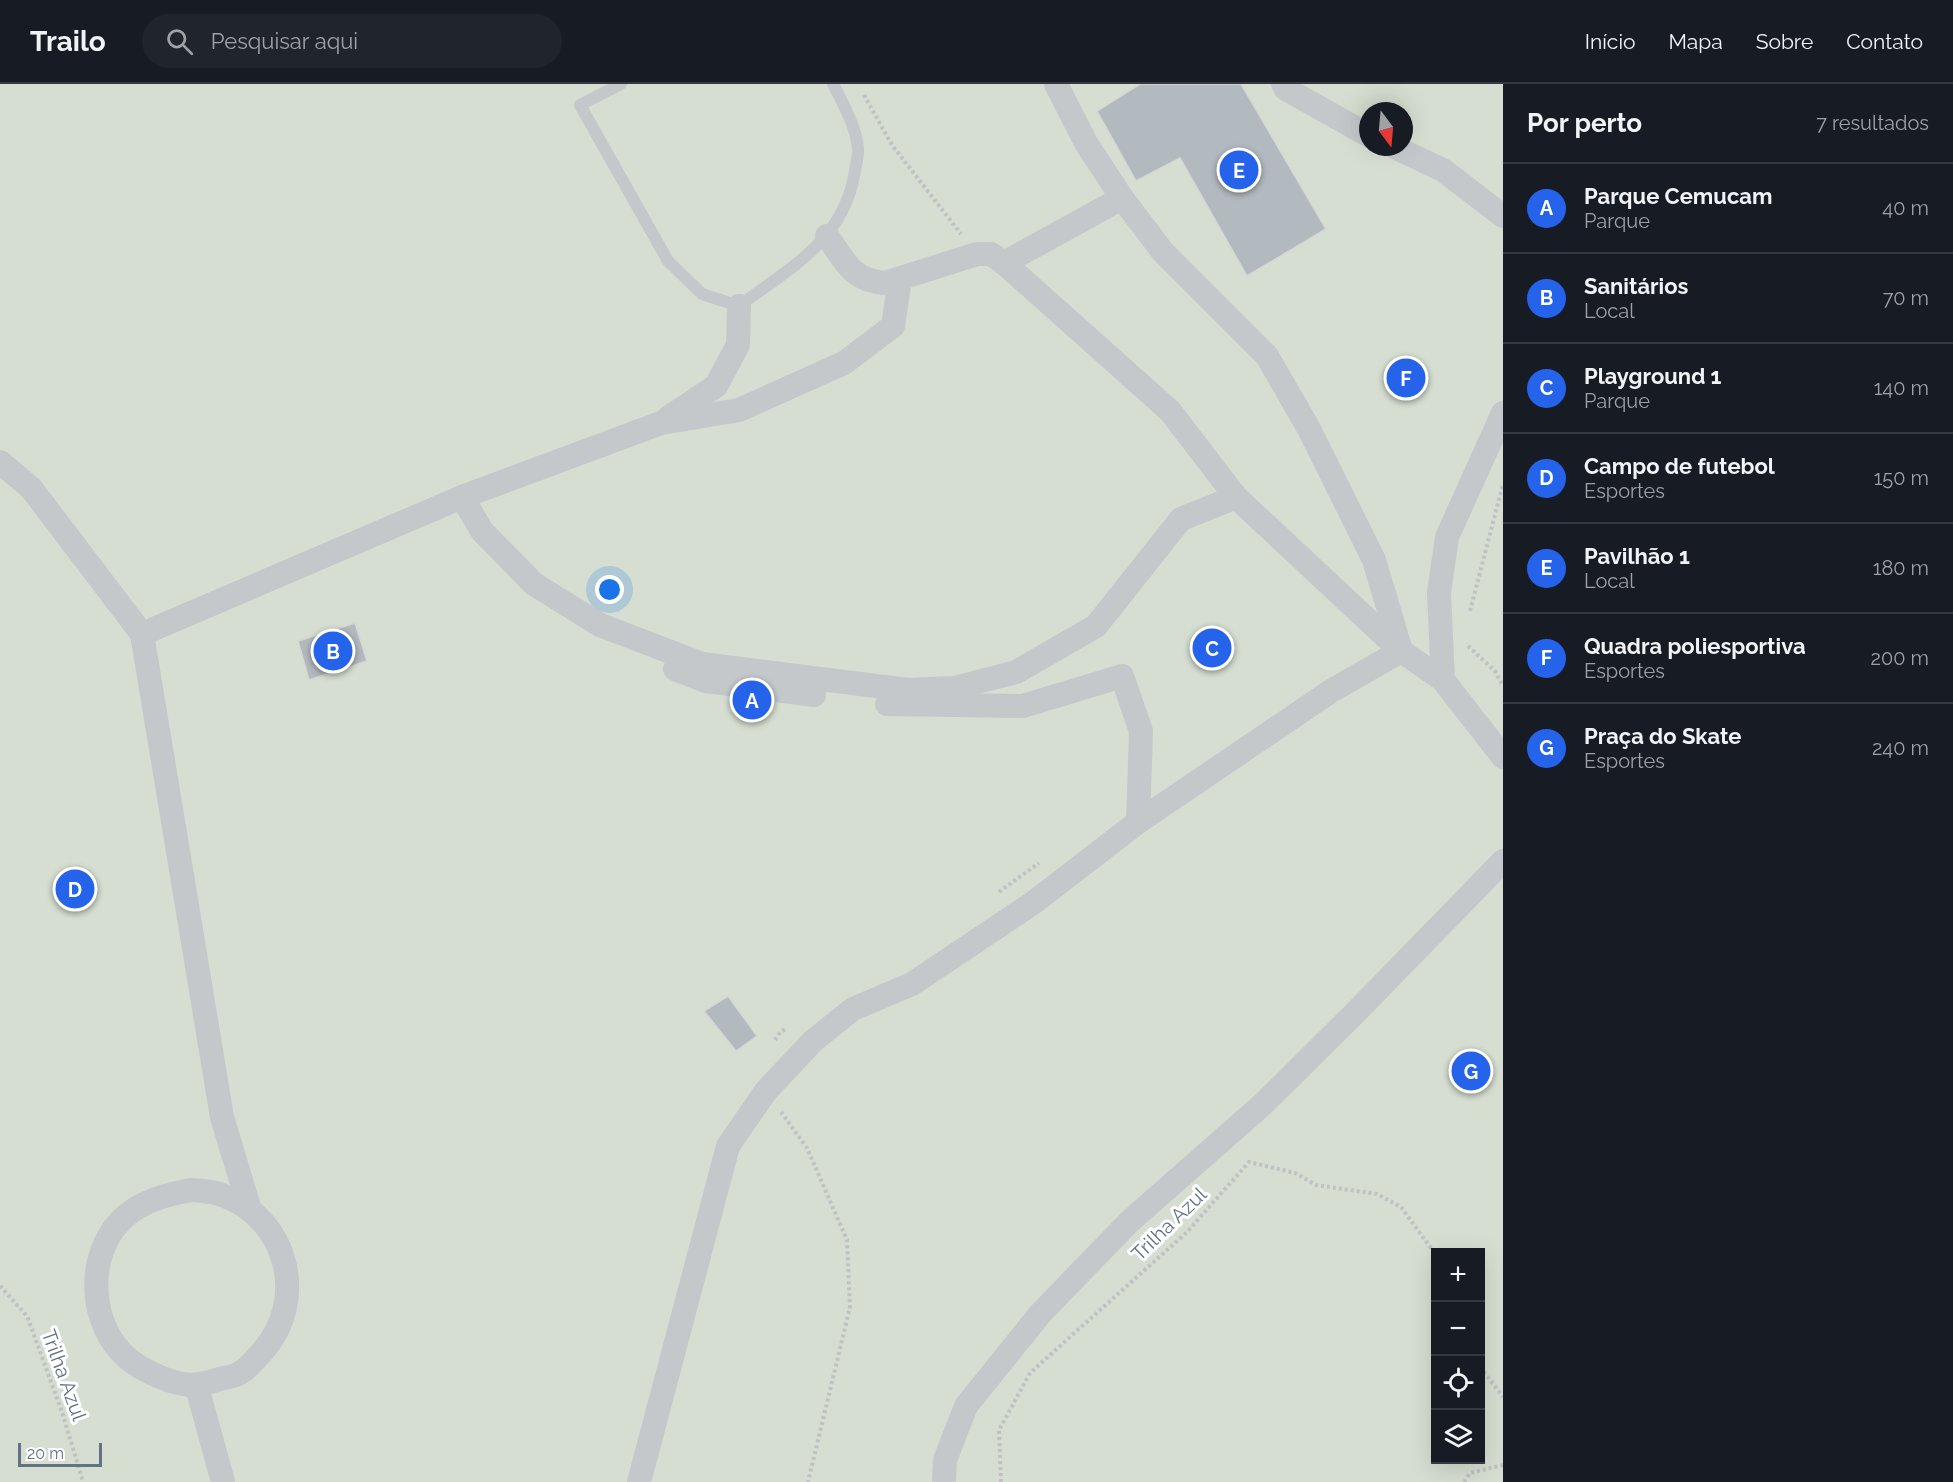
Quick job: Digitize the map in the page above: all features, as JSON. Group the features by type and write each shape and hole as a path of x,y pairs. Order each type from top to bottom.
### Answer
{"street":[{"path":"1056,84 1086,143 1122,198 1163,252 1267,356 1309,429 1374,560 1401,651"},
{"path":"1283,84 1286,89 1359,131"},
{"path":"1413,156 1443,170 1503,216"},
{"path":"1004,263 1122,198"},
{"path":"827,236 856,276 871,282 885,284 977,254 992,254 1004,263 1170,411 1236,496 1401,651 1443,680 1503,757"},
{"path":"142,634 462,497 661,423 740,410 844,363 893,326 900,279"},
{"path":"661,423 716,386 738,345 739,306"},
{"path":"1443,680 1439,593 1448,537 1503,413"},
{"path":"0,462 31,488 142,634 222,1117 249,1207"},
{"path":"534,584 600,625 702,664 908,690 954,688 1016,672 1095,626 1181,519 1236,496"},
{"path":"462,497 482,531 534,584 595,638 706,681 907,706 1023,706 1122,676 1141,731 1138,822"},
{"path":"639,1482 728,1146 766,1091 813,1041 853,1009 912,984 1033,903 1138,822 1331,691 1401,651"},
{"path":"944,1482 945,1460 966,1406 1040,1314 1129,1222 1262,1105 1503,861"},
{"path":"191,1190 221,1194 249,1207 270,1228 284,1255 289,1284 286,1313 273,1340 238,1374 196,1387 167,1380 139,1368 116,1347 101,1320 95,1290 99,1260 112,1232 133,1210 160,1196 191,1190"},
{"path":"196,1387 223,1482"}],"lane":[{"path":"621,84 580,105 668,261 702,294 739,306 802,261 827,236 850,200 859,149 844,106 833,84"}],"path":[{"path":"863,94 892,145 977,254"},
{"path":"1470,611 1503,484"},
{"path":"1466,645 1495,671 1503,686"},
{"path":"766,1091 807,1148 847,1240 850,1307 808,1482"},
{"name":"Trilha Azul","path":"1001,1482 999,1430 1030,1373 1187,1232 1249,1162 1295,1173 1316,1185 1377,1194 1401,1207 1431,1248"},
{"name":"Trilha Azul","path":"0,1286 27,1316 62,1412 83,1482"},
{"path":"1485,1374 1503,1397"},
{"path":"1464,1482 1470,1473 1503,1465"}],"shaded area":[{"path":"0,84 1503,84 1503,1482 0,1482"}],"building":[{"path":"1140,84 1241,84 1326,229 1247,276 1180,158 1136,181 1097,111"},
{"path":"355,623 367,661 309,680 298,641"},
{"path":"728,996 757,1036 736,1051 704,1011"}],"place":[{"name":"Pavilhão 1","path":"1239,170"},
{"name":"Quadra poliesportiva","path":"1406,378"},
{"name":"Playground 1","path":"1212,648"},
{"name":"Sanitários","path":"333,651"},
{"name":"Parque Cemucam","path":"752,700"},
{"name":"Campo de futebol","path":"75,889"},
{"name":"Praça do Skate","path":"1471,1071"}]}
